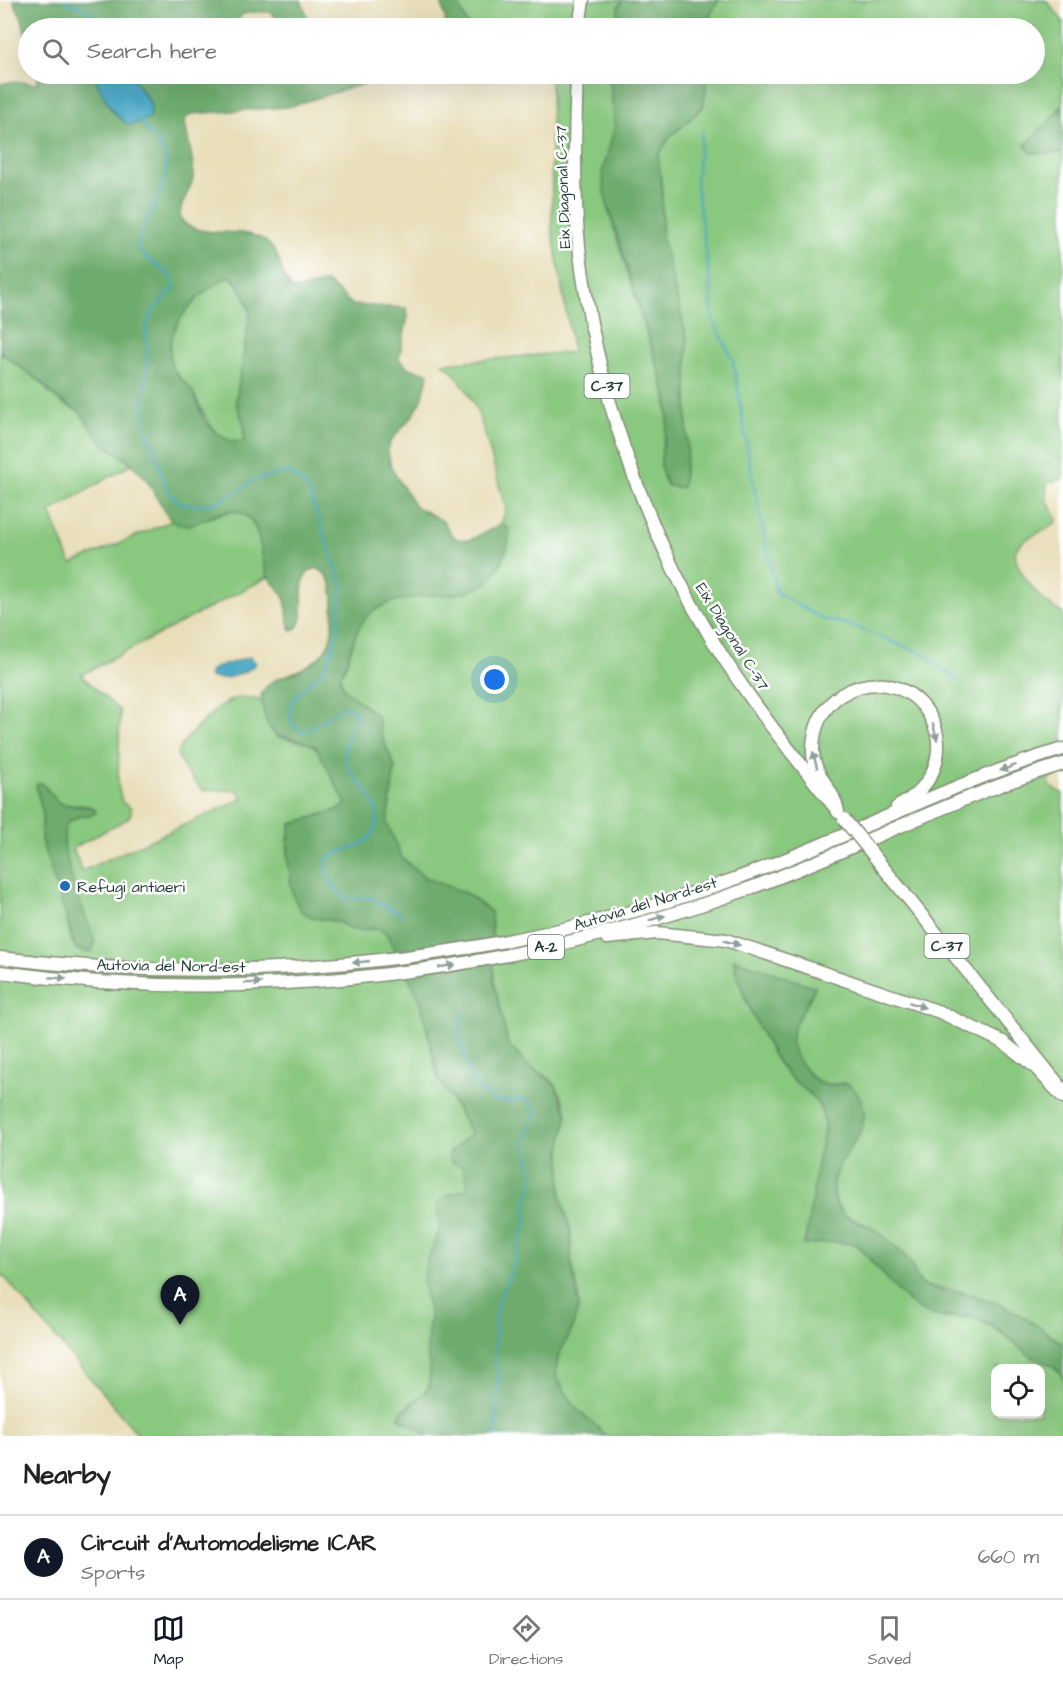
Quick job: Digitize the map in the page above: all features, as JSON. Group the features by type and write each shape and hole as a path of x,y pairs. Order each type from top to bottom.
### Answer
{"highway":[{"path":"581,18 584,0"},
{"name":"Eix Diagonal C-37","path":"577,84 575,155 579,245 593,334 620,436 647,510 674,570 712,640 785,746 1063,1090"},
{"path":"791,858 805,846 910,800 926,784 936,765 938,754 935,729 925,709 907,692 884,685 858,687 834,700 819,719 815,731 813,754 819,774 837,802 841,816"},
{"name":"Autovia del Nord-est","path":"0,958 76,966 180,970 297,967 394,958 530,936 596,921 690,893 791,858 998,771 1063,749"},
{"name":"Autovia del Nord-est","path":"0,972 126,982 270,982 409,972 481,961 570,942 745,890 987,791 1063,764"},
{"path":"570,942 657,933 726,940 940,1012 985,1032 1016,1051 1063,1097"}],"green space":[{"path":"13,0 301,0 308,18 275,18 270,12 251,12 241,15 240,18 22,18"},
{"path":"441,0 456,0 464,18 445,18"},
{"path":"456,0 622,0 618,8 618,18 464,18"},
{"path":"622,0 719,0 710,18 618,18 618,8"},
{"path":"719,0 1046,0 1063,21 1063,104 1052,119 1025,145 1031,153 1063,153 1063,479 1047,483 1048,503 1057,521 1047,529 1028,538 1018,546 1015,552 1021,571 1032,588 1047,603 1063,614 1063,771 1048,779 1051,787 1063,794 1063,1220 1061,1219 1058,1249 1063,1252 1063,1344 1005,1306 951,1289 925,1286 920,1283 910,1261 884,1237 873,1228 844,1215 834,1195 834,1178 859,1133 864,1118 859,1102 843,1083 827,1084 815,1079 797,1059 792,1048 793,1029 815,988 734,959 746,1001 770,1050 785,1072 816,1101 822,1113 823,1138 804,1245 833,1242 856,1244 908,1302 944,1318 973,1317 1014,1340 1033,1358 1046,1360 1057,1367 1063,1378 1063,1436 607,1436 576,1408 556,1377 558,1356 572,1329 579,1294 571,1260 571,1232 561,1196 561,1149 567,1114 561,1094 550,1078 529,1067 508,1044 494,982 491,912 467,894 424,877 402,858 387,823 395,767 382,737 377,716 349,695 340,677 360,625 372,612 388,603 464,591 481,585 495,574 504,556 509,529 501,524 506,509 484,430 468,393 443,363 573,352 552,229 551,84 610,84 615,126 609,149 608,210 666,394 668,421 662,447 661,465 674,488 682,487 687,452 687,339 662,238 662,191 658,156 669,138 703,107 706,84 1045,84 1045,18 710,18"},
{"path":"18,81 18,84 99,84 111,110 130,125 140,122 151,104 137,84 362,84 288,107 191,114 185,119 193,163 193,178 180,214 183,222 196,229 246,234 264,240 275,252 285,278 294,290 327,282 353,305 406,308 408,315 399,359 410,369 429,373 422,399 414,414 390,442 388,452 391,468 415,506 443,521 450,533 457,539 470,540 501,524 509,529 505,554 487,583 477,589 464,592 417,597 386,604 365,618 356,633 340,677 344,689 377,716 382,737 395,767 387,823 402,858 424,877 467,894 491,912 494,982 508,1044 529,1067 555,1084 567,1114 561,1149 561,1196 571,1232 571,1260 579,1307 570,1334 558,1356 556,1377 576,1408 607,1436 429,1436 398,1417 429,1388 430,1371 427,1349 430,1316 423,1282 427,1261 440,1229 437,1204 447,1195 465,1190 468,1184 463,1167 451,1162 449,1156 451,1151 471,1134 450,1095 439,1081 421,1002 388,936 377,929 354,930 338,922 311,917 303,912 294,895 288,857 291,824 340,809 346,804 316,747 272,731 267,724 261,695 271,682 310,664 325,650 332,630 332,587 322,571 317,568 309,571 303,587 301,620 292,631 284,596 267,574 257,531 248,517 232,511 223,512 189,525 180,525 171,521 146,479 128,460 100,441 80,412 57,399 42,383 0,352 0,84","holes":["231,276 245,295 250,312 236,402 244,425 244,441 238,442 218,434 208,424 192,391 174,370 170,352 172,338 185,312 207,290 219,282"]},
{"path":"610,84 706,84 703,107 669,138 658,156 662,191 662,238 687,339 687,452 682,487 668,486 661,469 668,416 666,394 606,200 602,174 615,126"},
{"path":"1063,104 1063,153 1031,153 1025,145 1052,119"},
{"path":"231,276 245,295 250,312 236,402 244,425 244,441 234,442 218,434 212,427 194,395 174,370 170,352 177,324 185,312 207,290"},
{"path":"0,352 42,383 49,393 80,412 100,441 132,464 50,512 71,564 171,521 181,524 193,523 227,512 238,512 247,516 255,527 268,577 81,675 120,711 118,785 122,802 131,808 131,814 127,819 73,848 82,871 242,799 237,790 202,790 186,771 177,755 191,733 223,704 241,698 262,701 270,729 278,737 311,744 319,751 346,804 340,809 291,824 288,865 298,905 306,914 340,923 352,930 385,931 421,1002 437,1075 471,1134 464,1152 468,1184 466,1190 459,1192 439,1218 440,1229 427,1261 423,1282 430,1316 427,1349 430,1371 429,1388 401,1412 403,1421 419,1428 429,1436 139,1436 0,1272","holes":["45,787 60,804 89,806 91,815 71,820 66,825 63,835 73,882 95,941 87,952 76,949 71,939 66,914 41,839 43,813 37,791"]},
{"path":"41,783 60,804 94,808 96,813 69,821 65,830 64,844 72,879 95,941 92,952 76,949 41,839 43,813 36,785"},
{"path":"734,959 815,987 794,1028 792,1048 797,1058 818,1081 826,1085 850,1085 862,1102 864,1117 859,1132 835,1175 832,1191 838,1208 846,1217 872,1228 889,1241 910,1262 923,1285 972,1295 996,1303 1029,1320 1063,1344 1063,1378 1052,1365 1031,1356 998,1329 983,1321 967,1317 934,1316 920,1310 896,1289 856,1244 833,1242 804,1245 823,1137 823,1117 814,1098 788,1075 770,1048 746,999"}],"water":[{"path":"98,84 137,84 151,105 150,118 130,125 117,116"},
{"path":"250,657 256,663 241,673 222,678 210,677 210,671 215,668"}],"waterway":[{"path":"65,0 68,4 74,4 88,11 95,18"},
{"path":"140,120 160,146 165,159 166,171 159,197 137,245 145,257 168,274 175,287 154,309 146,327 148,361 144,394 145,424 168,491 181,504 201,505 221,501 255,480 288,472 304,484 310,495 342,584 338,632 325,668 295,697 290,716 293,725 301,731 311,728 344,706 353,709 358,718 346,741 345,757 348,766 373,802 377,813 376,824 367,841 326,860 327,872 335,888 349,900 367,897 403,915"},
{"path":"702,131 696,183 711,289 712,317 733,360 752,476 776,592 824,620 847,624 924,654 957,680"},
{"path":"463,1010 459,1035 476,1086 496,1102 524,1101 529,1103 537,1113 524,1141 534,1179 527,1198 526,1218 511,1272 496,1306 495,1364 499,1371 495,1436"}],"place":[{"name":"Refugi antiaeri","path":"65,886"},
{"name":"Circuit d'Automodelisme ICAR","path":"180,1325"}]}
